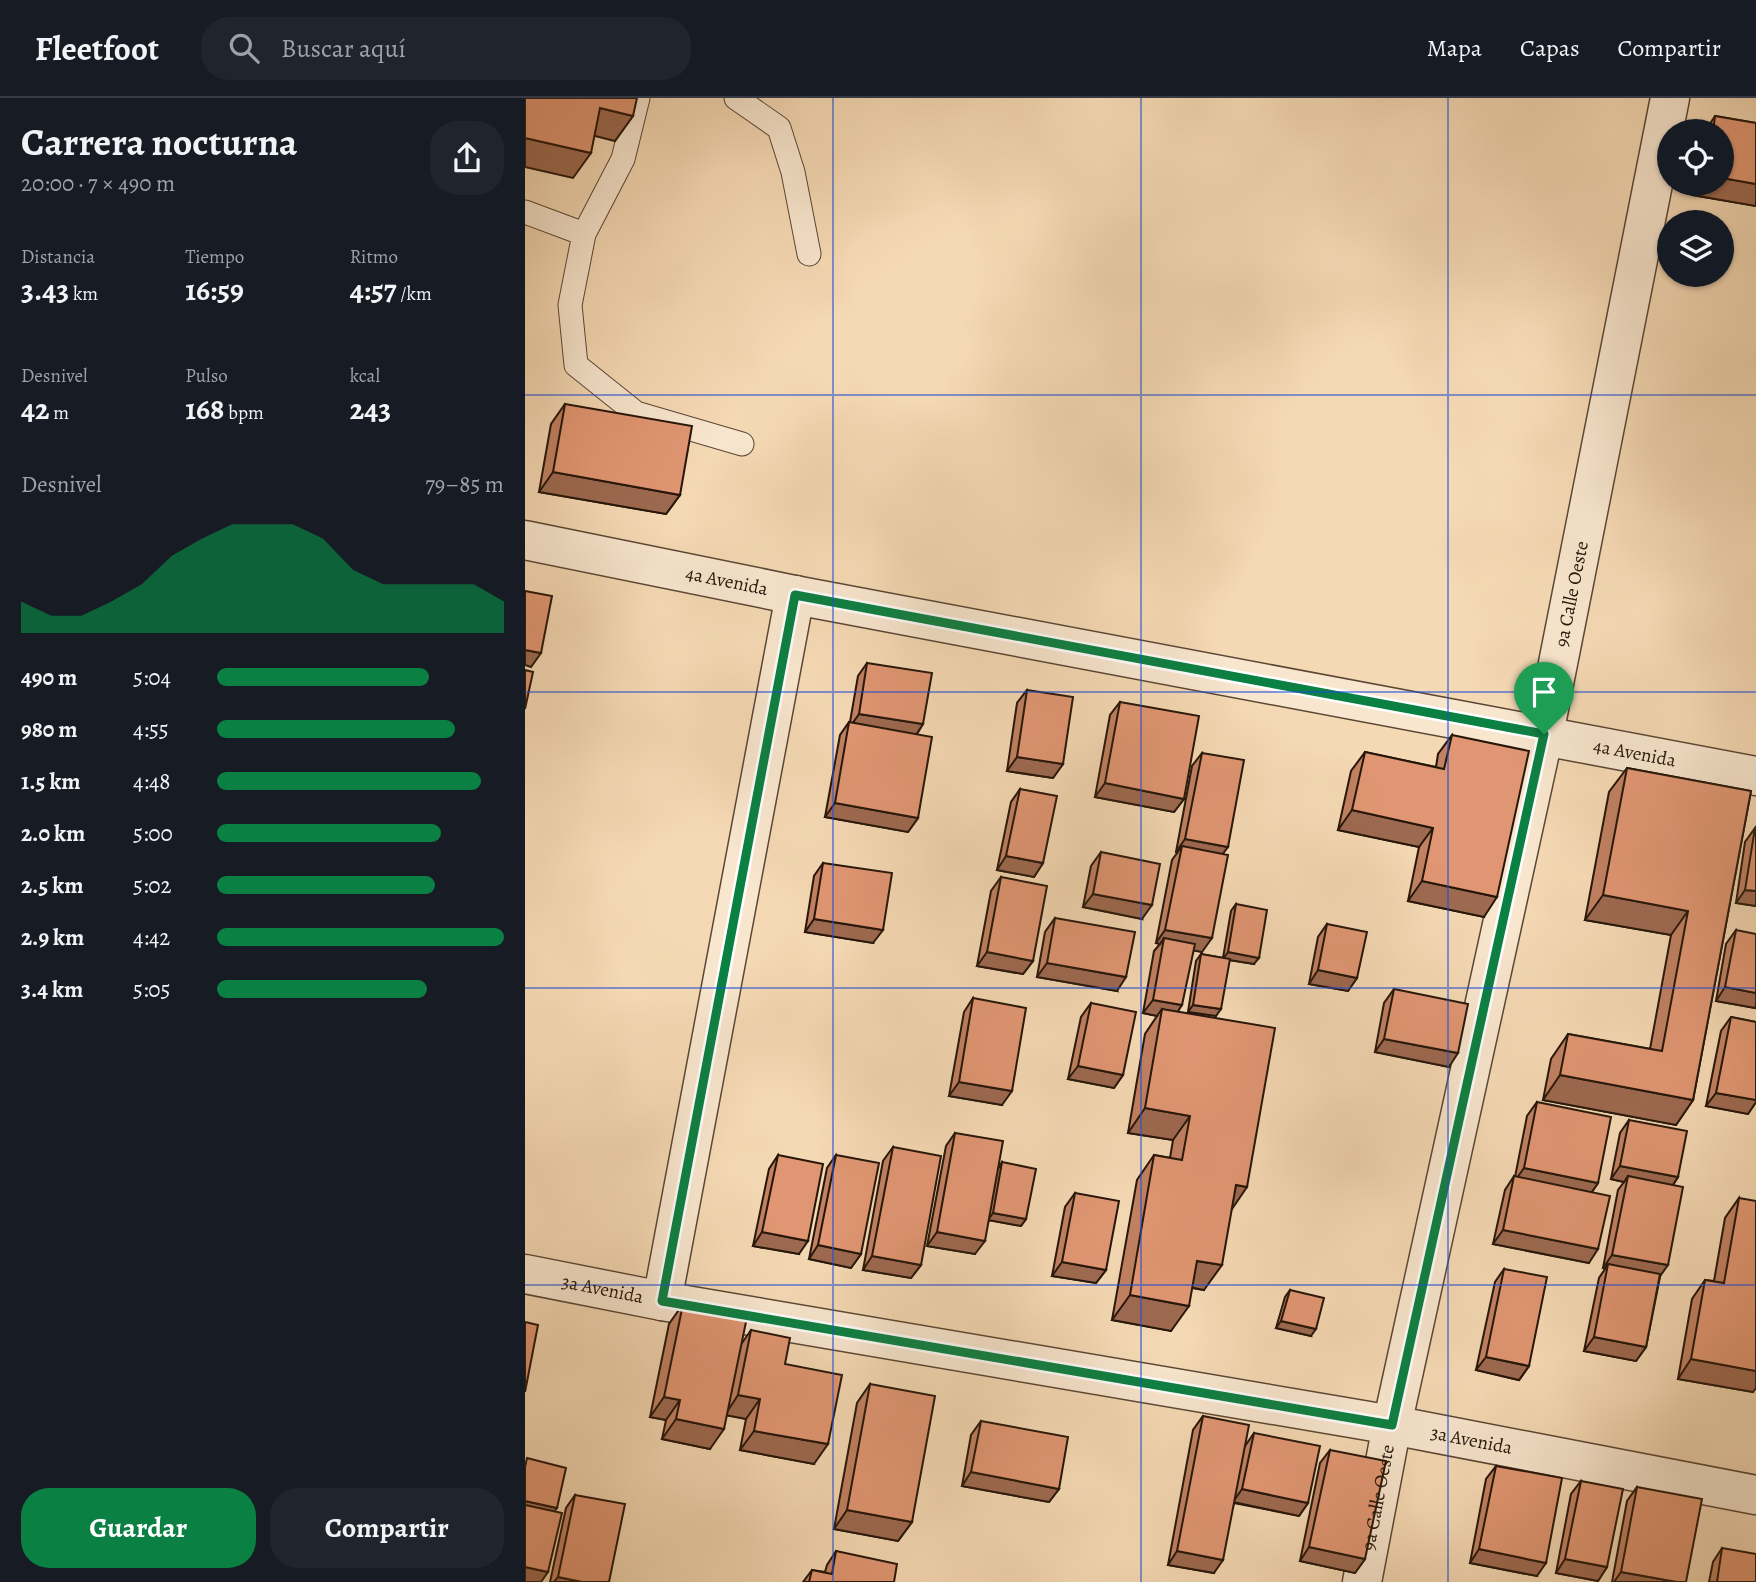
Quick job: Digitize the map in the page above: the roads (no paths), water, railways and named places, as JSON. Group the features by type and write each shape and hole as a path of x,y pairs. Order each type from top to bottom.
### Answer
{"street":[{"name":"9a Calle Oeste","path":"1362,1582 1392,1425 1544,734 1669,98"},
{"name":"4a Avenida","path":"525,540 795,595 1756,776"},
{"path":"662,1301 795,595"},
{"name":"3a Avenida","path":"525,1274 662,1301 1392,1425 1756,1496"}],"lane":[{"path":"638,98 623,159 584,234 570,305 576,365 636,414 742,444"},
{"path":"736,98 779,128 793,172 809,254"},
{"path":"525,212 584,234"}]}
